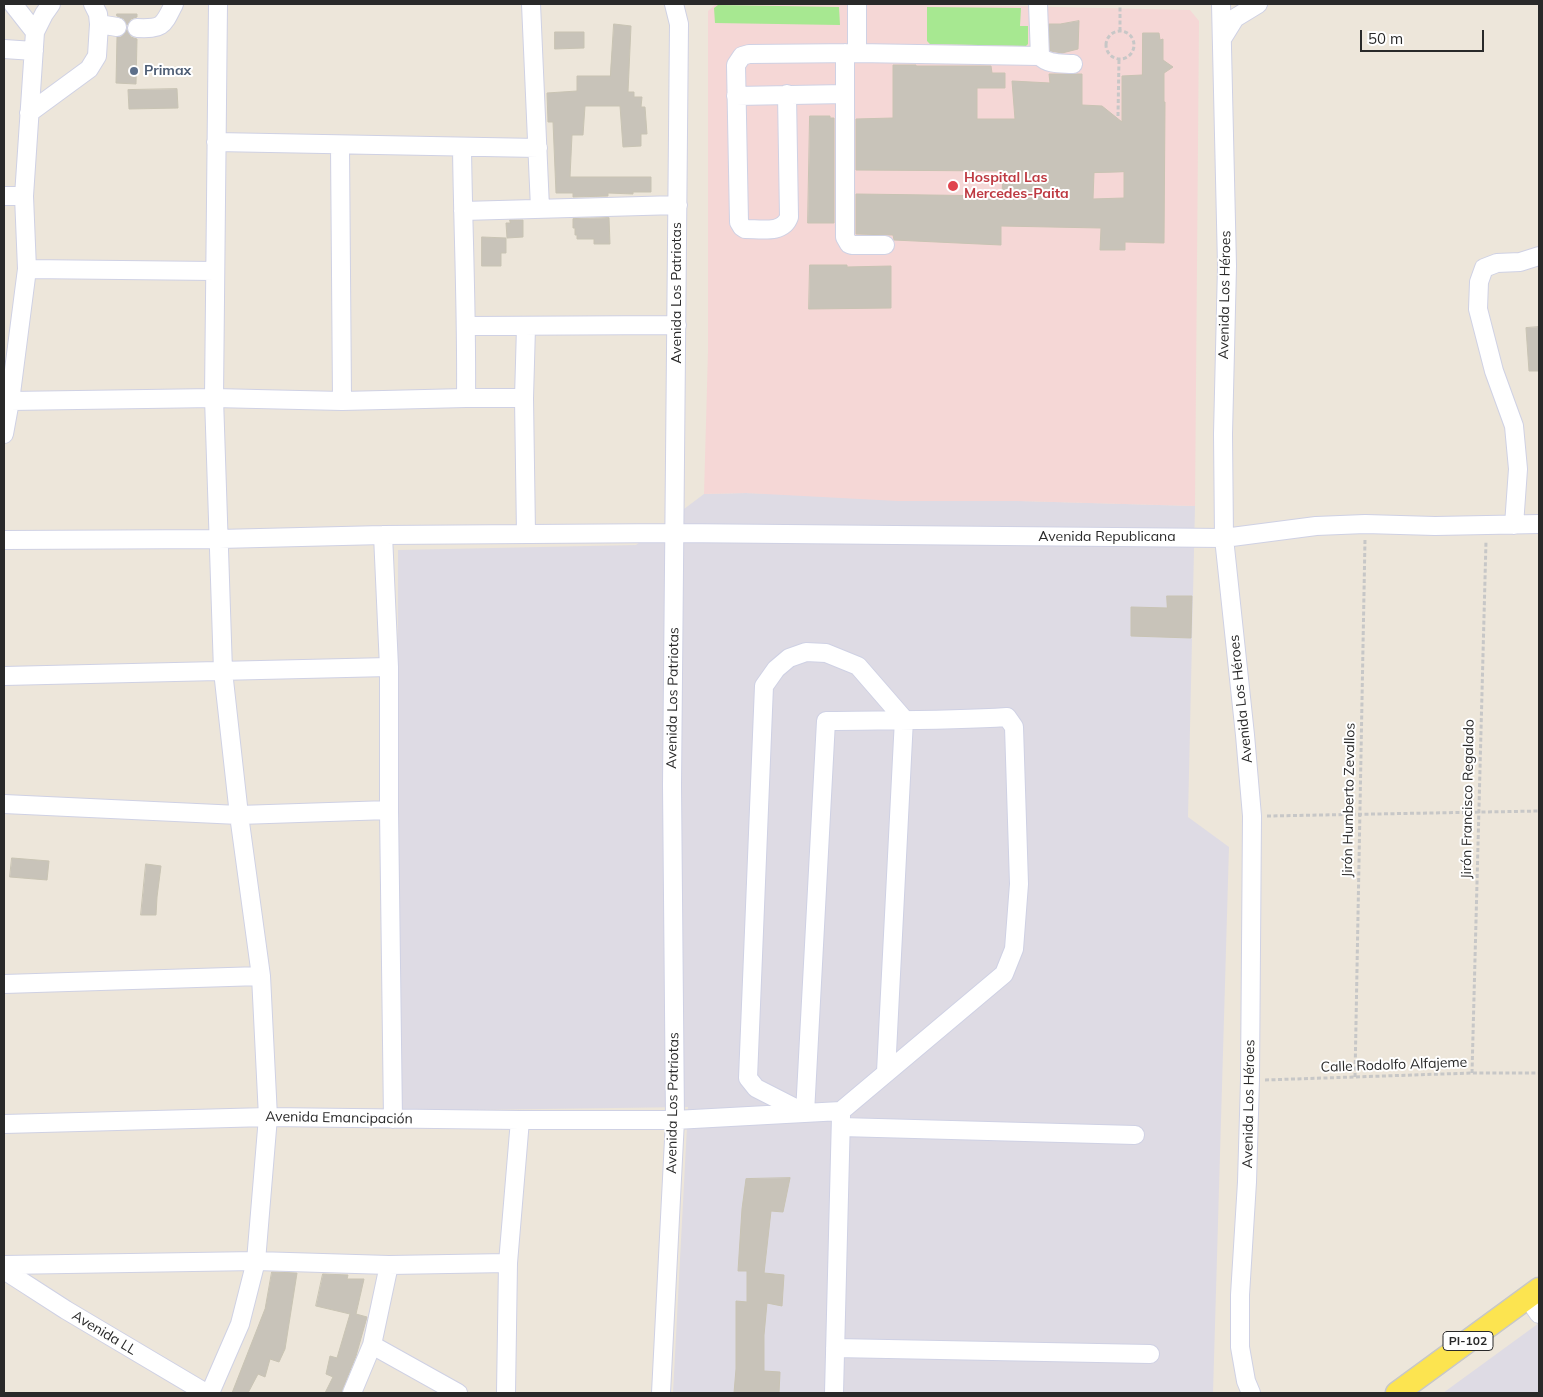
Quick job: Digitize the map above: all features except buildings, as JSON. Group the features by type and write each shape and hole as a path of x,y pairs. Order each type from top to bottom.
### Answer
{"main road":[{"name":"PI-102","path":"1397,1393 1535,1300"}],"street":[{"path":"13,4 25,21 36,32"},
{"path":"4,434 10,401 10,353 27,269 24,196 36,32 51,4"},
{"path":"29,113 89,69 97,56 99,24 98,14 93,4"},
{"path":"137,28 153,29 159,27 166,22 174,4"},
{"path":"208,1393 240,1324 256,1261 268,1117 261,976 239,815 223,671 214,398 218,4"},
{"path":"531,4 540,208"},
{"name":"Avenida Los Patriotas","path":"661,1393 675,1120 672,795 679,24 674,4"},
{"path":"857,4 845,94 846,241 852,245 885,245"},
{"path":"1038,4 1040,56 1043,60 1053,63 1073,64"},
{"name":"Avenida Los Héroes","path":"1221,4 1227,266 1223,434 1224,538 1252,816 1250,1080 1240,1294 1240,1347 1246,1381 1251,1393"},
{"path":"1222,39 1235,18 1258,4"},
{"path":"99,24 117,27"},
{"path":"4,49 34,51"},
{"path":"787,94 789,217 787,223 778,229 745,229 739,222 736,96 736,65 742,56 749,54 851,53 1040,56"},
{"path":"736,96 845,94"},
{"path":"216,142 538,148"},
{"path":"340,145 342,401"},
{"path":"462,147 467,326 466,398"},
{"path":"4,196 24,196"},
{"path":"463,211 678,205"},
{"path":"1514,525 1518,469 1514,426 1494,371 1478,309 1479,282 1484,268 1497,263 1520,262 1539,256"},
{"path":"27,269 215,271"},
{"path":"467,326 677,325"},
{"path":"526,326 524,398 526,534"},
{"path":"10,401 214,398 342,401 524,398"},
{"name":"Avenida Republicana","path":"4,540 526,534 1224,538 1316,526 1366,524 1486,526 1539,524"},
{"path":"383,535 389,667 393,1119"},
{"path":"834,1393 841,1119 886,1072 1004,974 1014,949 1019,884 1014,727 1007,716 904,719 826,721 805,1113 756,1088 748,1078 764,686 776,669 790,658 806,652 826,653 858,666 904,719 886,1072"},
{"path":"4,676 389,667"},
{"path":"4,804 239,815 389,810"},
{"path":"4,984 261,976"},
{"name":"Avenida Emancipación","path":"4,1124 268,1117 675,1120 805,1113 841,1119 1135,1135"},
{"path":"506,1393 508,1263 520,1120"},
{"path":"4,1265 256,1261 389,1265 508,1263"},
{"path":"352,1393 372,1345 389,1265"},
{"name":"Avenida LL","path":"4,1270 66,1310 208,1393"},
{"path":"372,1345 458,1393"},
{"path":"835,1348 1150,1354"}],"path":[{"path":"1120,4 1120,31"},
{"path":"1120,31 1130,35 1134,48 1128,56 1119,58 1110,55 1106,43 1110,35 1120,31"},
{"path":"1118,116 1119,58"},
{"name":"Jirón Humberto Zevallos","path":"1355,1077 1366,524"},
{"name":"Jirón Francisco Regalado","path":"1472,1073 1486,526"},
{"path":"1252,816 1539,811"},
{"name":"Calle Rodolfo Alfajeme","path":"1250,1080 1472,1073 1539,1073"}],"shaded area":[{"name":"Hospital Las Mercedes-Paita","path":"716,4 920,4 1190,10 1199,21 1195,506 1017,501 898,501 746,493 704,494 708,351 708,11"},
{"path":"746,493 1195,506 1188,817 1229,847 1213,1393 673,1393 688,1107 397,1111 398,550 636,545 704,494"},
{"path":"1539,1323 1539,1393 1443,1393"}],"green space":[{"path":"718,5 839,7 840,25 715,23 714,8"},
{"path":"927,7 1021,8 1020,26 1028,26 1028,44 1026,46 930,44 927,41"}],"place":[{"name":"Primax","path":"134,71"},
{"name":"Hospital Las Mercedes-Paita","path":"953,186"}]}
